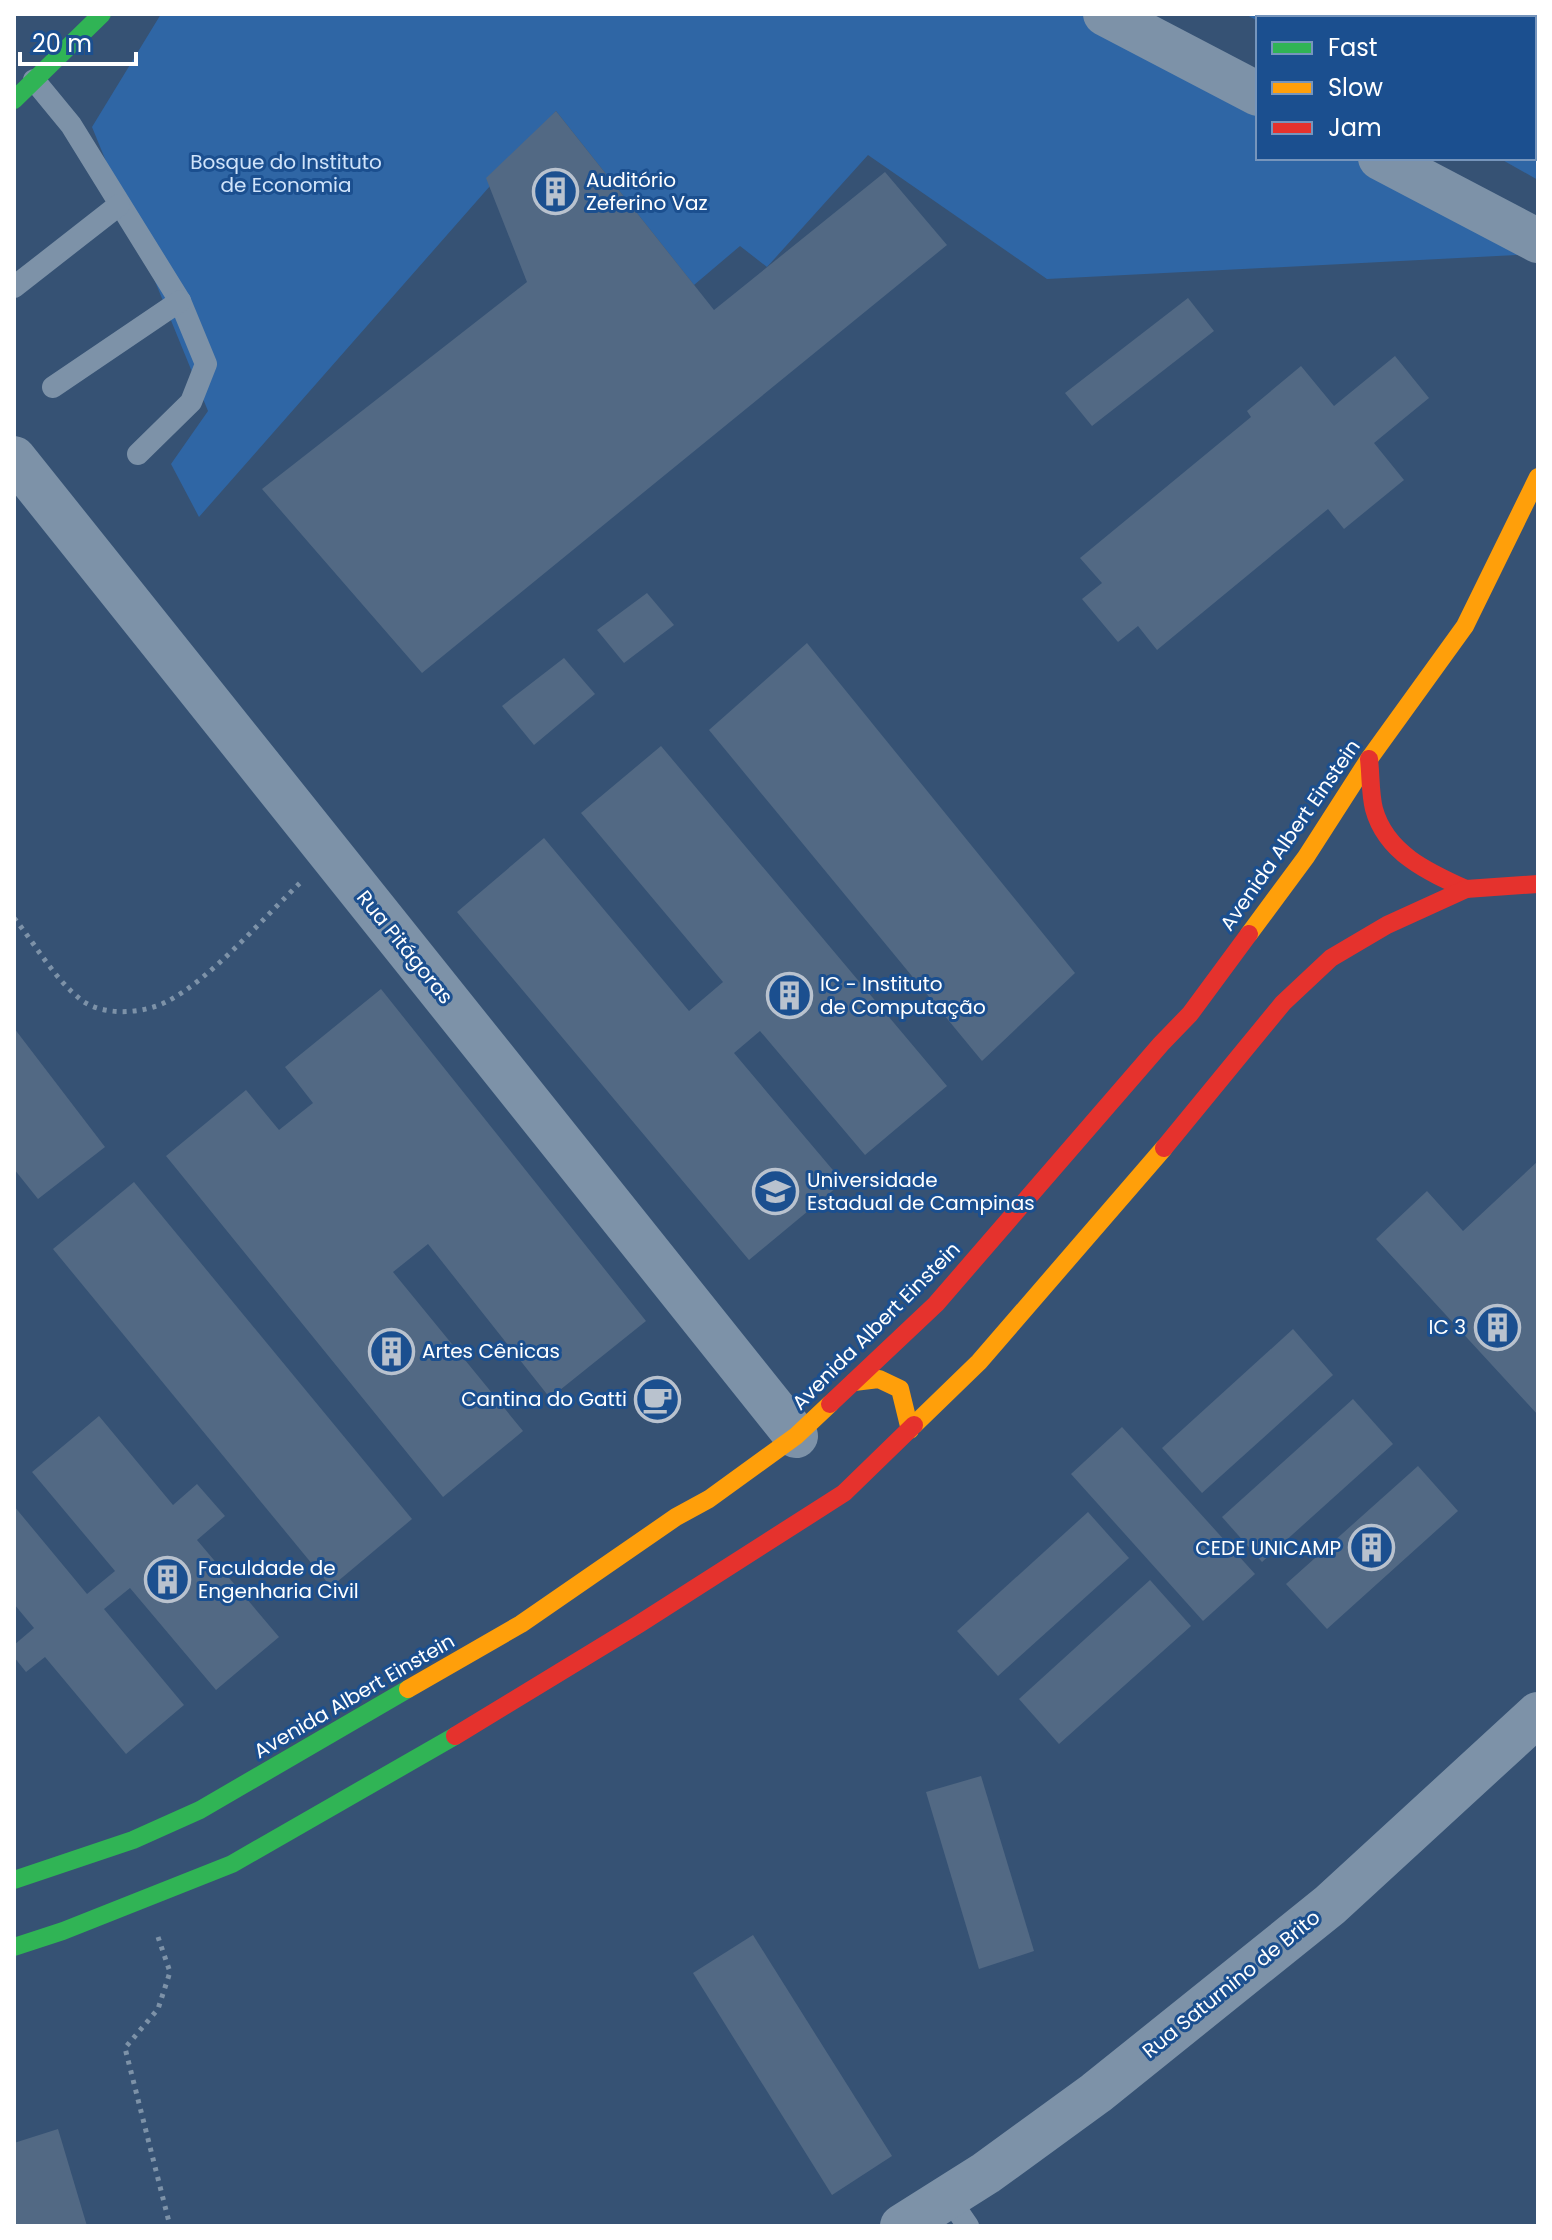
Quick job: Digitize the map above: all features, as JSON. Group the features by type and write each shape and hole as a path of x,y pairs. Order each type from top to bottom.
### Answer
{"street":[{"path":"14,100 102,14"},
{"path":"1105,14 1256,93"},
{"path":"1384,160 1538,241"},
{"name":"Rua Pitágoras","path":"14,458 796,1436"},
{"name":"Avenida Albert Einstein","path":"14,1880 133,1840 200,1810 521,1624 676,1517 709,1499 796,1436 936,1304 1190,1014 1306,857 1369,759 1465,626 1536,488"},
{"path":"1369,759 1376,815 1391,843 1420,869 1466,889"},
{"path":"14,1947 63,1931 232,1864 398,1771 639,1624 844,1493 979,1362 1106,1217 1283,1003 1331,958 1387,925 1466,889 1538,884"},
{"path":"1190,1014 1210,1014"},
{"path":"1232,1033 1237,1042 1236,1063"},
{"path":"854,1382 879,1379 900,1389 910,1430"},
{"path":"709,1499 711,1519"},
{"path":"726,1543 759,1547"},
{"name":"Rua Saturnino de Brito","path":"902,2226 958,2212 986,2173 1096,2093 1330,1905 1538,1714"}],"lane":[{"path":"34,80 71,125 180,301 206,364 191,402 138,454"},
{"path":"14,287 119,205"},
{"path":"53,387 180,301"}],"path":[{"path":"14,918 59,980 83,1002 103,1010 148,1009 168,1002 209,971 331,854"},
{"path":"156,1931 170,1972 158,2009 125,2048 170,2226"}],"green space":[{"name":"Bosque do Instituto de Economia","path":"161,14 1085,14 1256,104 1256,160 1362,160 1538,254 1047,279 868,155 767,267 740,246 694,285 556,111 199,517 171,464 208,411 92,127"},
{"path":"1245,14 1538,14 1538,180 1503,160 1536,160 1536,16 1256,16 1256,20"}],"building":[{"path":"556,111 714,310 885,172 947,245 422,673 262,489 527,282 486,178"},
{"path":"1188,298 1214,331 1092,426 1065,393"},
{"path":"1395,356 1429,398 1374,443 1404,480 1344,529 1328,509 1157,650 1138,626 1118,642 1082,599 1102,583 1080,558 1251,417 1247,411 1301,366 1334,406"},
{"path":"647,593 674,625 624,663 597,630"},
{"path":"807,643 1075,973 982,1061 709,730"},
{"path":"564,658 595,694 534,745 502,706"},
{"name":"IC - Instituto de Computação","path":"661,746 947,1086 865,1155 760,1031 734,1053 843,1182 749,1260 457,912 544,838 689,1011 723,982 581,813"},
{"path":"381,989 646,1321 550,1398 428,1244 393,1272 523,1431 443,1497 166,1156 246,1090 279,1130 313,1103 285,1067"},
{"path":"14,1028 105,1147 38,1199 14,1169"},
{"name":"IC 3","path":"1538,1161 1538,1415 1376,1239 1427,1191 1463,1231"},
{"path":"134,1182 412,1519 331,1587 53,1249"},
{"path":"1293,1329 1333,1375 1202,1493 1162,1448"},
{"path":"1353,1399 1393,1444 1262,1562 1222,1517"},
{"name":"Faculdade de Engenharia Civil","path":"99,1416 173,1505 197,1484 225,1516 197,1540 279,1637 216,1690 130,1588 104,1609 184,1705 126,1754 45,1657 26,1672 14,1657 14,1645 34,1628 14,1604 14,1506 87,1594 115,1571 32,1472"},
{"path":"1122,1427 1255,1574 1203,1621 1071,1474"},
{"name":"CEDE UNICAMP","path":"1418,1466 1458,1511 1327,1629 1286,1584"},
{"path":"1088,1512 1129,1558 998,1676 957,1631"},
{"path":"1150,1580 1191,1626 1059,1744 1019,1699"},
{"path":"981,1776 1034,1951 979,1969 926,1792"},
{"path":"753,1935 892,2156 832,2195 693,1973"},
{"path":"58,2129 87,2226 14,2226 14,2143"}],"traffic: fast":[{"path":"14,100 102,14"},
{"path":"14,1880 133,1840 200,1810 408,1689"},
{"path":"14,1947 63,1931 232,1864 455,1736"}],"traffic: slow":[{"path":"1249,934 1306,857 1369,759 1465,626 1538,477"},
{"path":"914,1425 979,1362 1164,1148"},
{"path":"854,1382 879,1379 900,1389 910,1430"},
{"path":"408,1689 521,1624 676,1517 709,1499 796,1436 830,1404"}],"traffic: jam":[{"path":"1369,759 1374,809 1388,838 1423,868 1466,889"},
{"path":"1164,1148 1283,1003 1331,958 1387,925 1466,889 1538,884"},
{"path":"830,1404 936,1304 1190,1014 1249,934"},
{"path":"455,1736 639,1624 844,1493 914,1425"}],"place":[{"name":"Auditório Zeferino Vaz","path":"555,191"},
{"name":"IC - Instituto de Computação","path":"789,996"},
{"name":"Universidade Estadual de Campinas","path":"776,1192"},
{"name":"IC 3","path":"1497,1327"},
{"name":"Artes Cênicas","path":"391,1351"},
{"name":"Cantina do Gatti","path":"658,1399"},
{"name":"CEDE UNICAMP","path":"1372,1548"},
{"name":"Faculdade de Engenharia Civil","path":"167,1579"}]}
